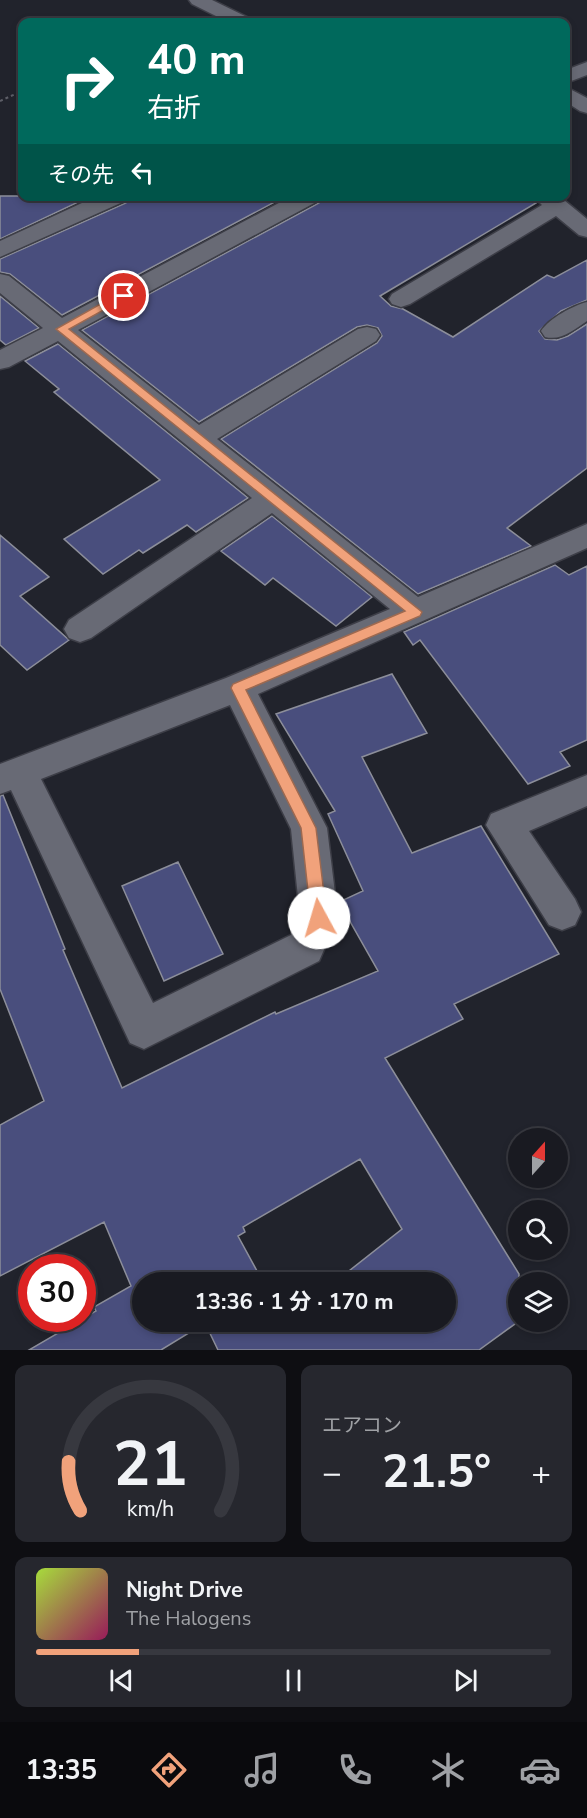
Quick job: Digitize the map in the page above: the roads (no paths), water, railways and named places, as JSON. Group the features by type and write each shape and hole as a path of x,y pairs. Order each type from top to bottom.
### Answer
{"street":[{"path":"205,4 230,0"},
{"path":"205,4 234,18"},
{"path":"570,75 587,68"},
{"path":"570,96 587,107"},
{"path":"0,250 106,201"},
{"path":"0,361 301,201"},
{"path":"401,299 550,201 587,230"},
{"path":"0,281 415,612"},
{"path":"554,331 587,310"},
{"path":"198,438 367,335"},
{"path":"80,629 273,498"},
{"path":"238,688 309,828 319,918 305,948 144,1029 10,775 238,688 584,540"},
{"path":"562,912 504,825 587,790"}]}
